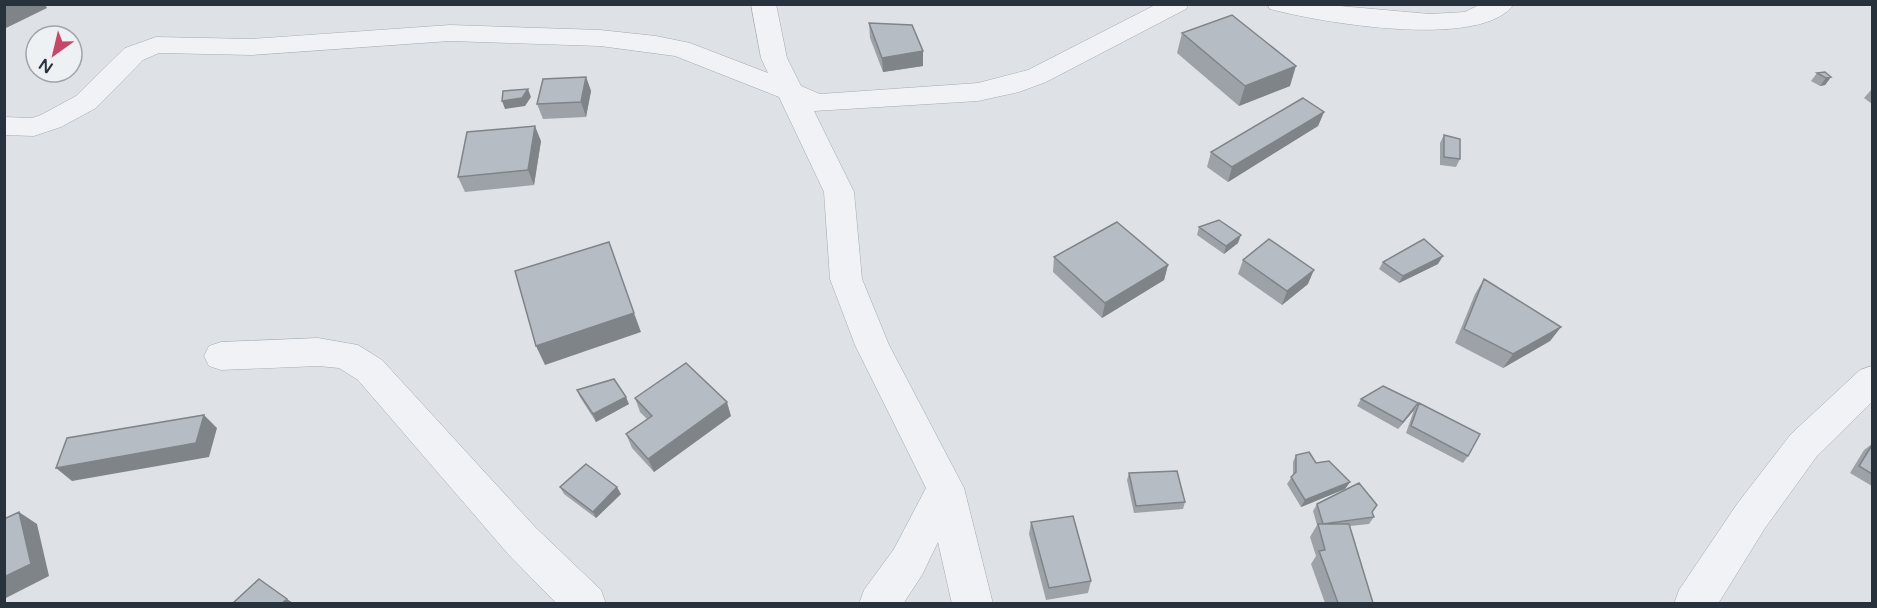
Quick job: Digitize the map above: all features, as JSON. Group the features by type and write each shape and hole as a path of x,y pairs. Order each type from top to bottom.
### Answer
{"street":[{"path":"763,4 774,58 794,95 839,192 846,279 872,345 945,488 973,603"},
{"path":"4,126 34,127 51,121 86,102 134,54 156,45 252,47 450,33 600,38 681,49 794,95 825,103 978,92 1009,86 1037,76 1177,4"},
{"path":"1278,4 1318,13 1440,22 1467,20 1502,4"},
{"path":"220,356 318,352 346,355 370,370 522,541 586,603"},
{"path":"1694,603 1751,516 1804,445 1872,380"},
{"path":"879,603 908,562 945,488"}],"building":[{"path":"1232,15 1296,66 1245,86 1182,33"},
{"path":"869,23 912,25 923,51 882,58"},
{"path":"1825,72 1831,77 1826,78 1817,73"},
{"path":"586,77 581,102 537,104 543,79"},
{"path":"528,89 522,98 502,101 503,91"},
{"path":"1303,98 1324,112 1232,167 1211,152"},
{"path":"535,126 528,170 458,177 467,132"},
{"path":"1444,135 1460,139 1460,159 1444,157"},
{"path":"1219,220 1241,235 1226,246 1199,227"},
{"path":"1117,222 1168,265 1105,303 1054,257"},
{"path":"1269,239 1314,270 1287,291 1243,260"},
{"path":"1424,239 1443,256 1403,276 1383,262"},
{"path":"609,242 634,313 536,346 515,271"},
{"path":"1484,279 1561,327 1513,354 1464,329"},
{"path":"686,363 727,402 648,459 626,434 652,416 635,398"},
{"path":"614,379 626,397 593,414 577,390"},
{"path":"1383,386 1418,403 1403,422 1361,399"},
{"path":"1419,403 1480,434 1468,456 1411,426"},
{"path":"204,415 196,443 56,468 67,438"},
{"path":"1872,445 1872,474 1859,466"},
{"path":"1309,452 1316,463 1329,461 1350,482 1305,500 1291,477 1296,472 1296,455"},
{"path":"586,464 617,487 593,512 560,487"},
{"path":"1177,471 1185,502 1136,506 1129,473"},
{"path":"1359,483 1377,505 1372,512 1374,517 1323,524 1317,504"},
{"path":"19,512 31,564 4,577 4,519"},
{"path":"1073,516 1091,581 1049,588 1031,522"},
{"path":"1318,524 1349,524 1373,603 1338,603 1319,551 1325,550"},
{"path":"259,579 287,599 282,603 233,603"}]}
